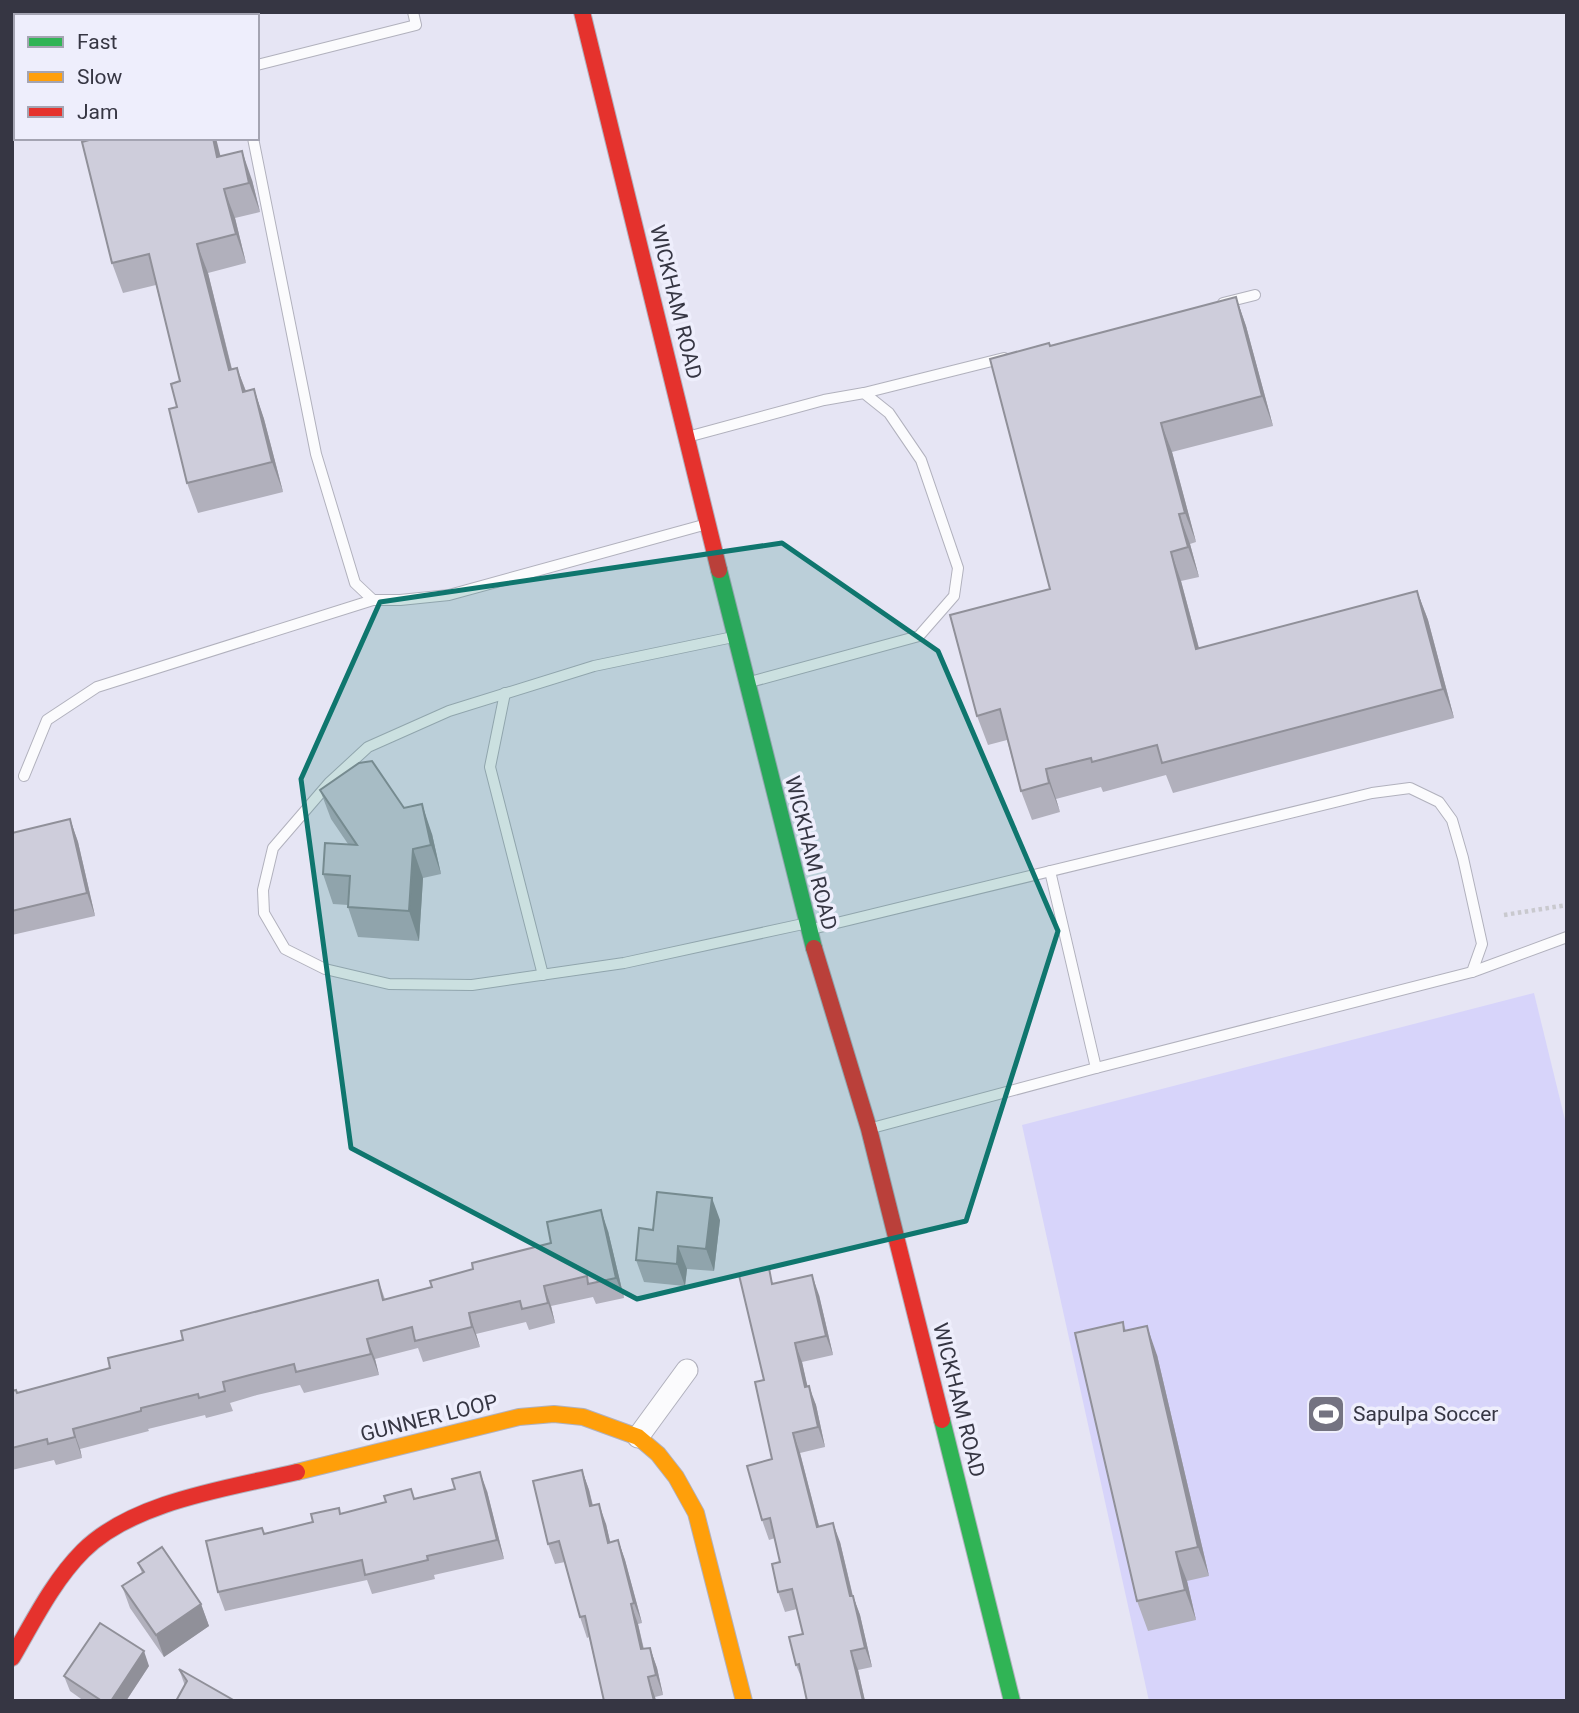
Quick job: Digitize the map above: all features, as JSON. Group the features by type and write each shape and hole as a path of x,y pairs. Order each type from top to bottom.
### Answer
{"street":[{"name":"WICKHAM ROAD","path":"582,12 807,927 869,1129 1012,1701"},
{"path":"638,1437 687,1370"},
{"name":"GUNNER LOOP","path":"12,1658 64,1573 91,1544 113,1527 142,1513 171,1503 519,1418 554,1414 583,1417 638,1437 658,1454 676,1477 696,1513 744,1701"}],"lane":[{"path":"259,64 416,25 413,12"},
{"path":"253,140 316,454 355,583 373,600"},
{"path":"1215,305 1255,295"},
{"path":"688,436 824,400 864,393 1012,356"},
{"path":"748,683 919,636 954,596 958,568 921,460 889,413 864,393"},
{"path":"24,776 47,720 97,687 373,600 449,595 709,524"},
{"path":"736,637 594,666 449,711 368,747 328,783 274,848 263,890 264,913 285,949 325,970 389,984 472,985 543,975 624,963 807,927 1372,793 1410,788 1439,802 1452,820 1482,944 1472,972"},
{"path":"505,693 490,767 543,975"},
{"path":"1051,871 1096,1068"},
{"path":"869,1129 1472,972 1567,937"}],"path":[{"path":"1504,915 1567,905"}],"highlighted area":[{"path":"782,543 938,651 1058,931 966,1221 637,1299 351,1148 301,779 380,602"}],"shaded area":[{"name":"Sapulpa Soccer","path":"1534,993 1567,1128 1567,1701 1149,1701 1022,1125"}],"building":[{"path":"213,140 217,157 242,151 249,183 224,189 236,234 197,244 229,370 237,368 243,392 254,389 272,462 187,483 169,409 177,407 171,384 180,381 149,254 112,263 82,142"},
{"path":"1236,297 1262,396 1161,423 1185,513 1179,514 1188,547 1171,552 1196,649 1417,591 1443,689 1162,763 1157,745 1092,762 1091,758 1046,769 1049,783 1021,791 1000,709 977,716 950,615 1050,589 990,359"},
{"path":"372,761 404,808 422,804 431,845 413,849 409,911 348,907 350,876 323,874 325,843 357,845 320,790 359,763"},
{"path":"70,819 87,893 12,911 12,833"},
{"path":"657,1192 712,1198 706,1249 678,1246 677,1264 636,1260 639,1228 653,1230"},
{"path":"601,1210 616,1278 588,1284 587,1276 544,1286 548,1303 522,1309 520,1301 469,1313 472,1327 415,1341 412,1327 367,1339 371,1354 296,1372 294,1364 223,1382 225,1391 199,1398 198,1394 141,1408 141,1411 73,1429 75,1437 48,1444 47,1439 12,1448 12,1391 16,1390 17,1393 110,1368 108,1358 183,1340 181,1331 378,1280 383,1300 432,1287 430,1281 473,1269 472,1263 551,1243 547,1222"},
{"path":"769,1268 772,1284 812,1275 826,1336 795,1343 805,1387 809,1386 818,1427 793,1433 817,1527 833,1523 850,1596 853,1596 865,1648 851,1651 863,1701 807,1701 799,1664 796,1665 789,1637 803,1634 792,1589 778,1592 772,1564 780,1562 770,1518 762,1520 747,1466 772,1459 755,1382 764,1380 739,1275"},
{"path":"1123,1322 1124,1331 1147,1326 1198,1547 1176,1552 1185,1590 1137,1601 1075,1333"},
{"path":"582,1470 590,1506 599,1504 608,1543 618,1540 634,1603 631,1604 641,1649 650,1648 656,1675 648,1677 654,1701 604,1701 585,1616 580,1617 559,1541 548,1544 533,1481"},
{"path":"480,1472 497,1540 427,1556 428,1560 365,1575 362,1560 218,1592 206,1541 262,1528 264,1534 313,1522 311,1514 339,1508 340,1514 386,1502 384,1496 411,1489 414,1499 455,1489 452,1479"},
{"path":"162,1547 201,1604 156,1635 122,1586 144,1572 138,1563"},
{"path":"100,1623 144,1651 111,1701 102,1701 64,1676"},
{"path":"179,1669 235,1701 176,1701 187,1681"}],"traffic: fast":[{"path":"719,570 814,948"},
{"path":"942,1420 1012,1701"}],"traffic: slow":[{"path":"297,1472 519,1417 554,1414 583,1417 638,1437 658,1454 676,1477 696,1513 744,1701"}],"traffic: jam":[{"path":"582,12 719,570"},
{"path":"814,948 869,1129 942,1420"},
{"path":"12,1658 62,1575 83,1551 104,1534 155,1508 213,1491 297,1472"}],"place":[{"name":"Sapulpa Soccer","path":"1326,1414"}]}
